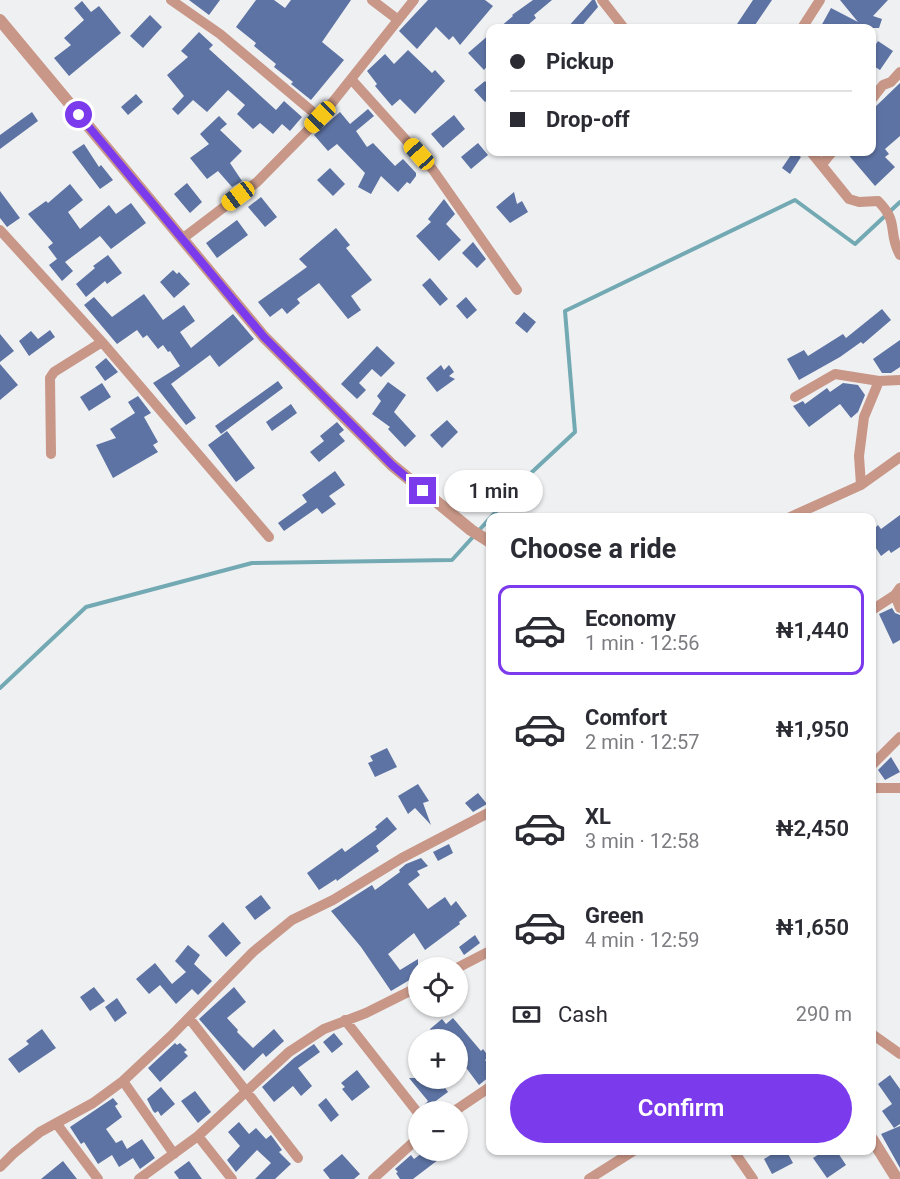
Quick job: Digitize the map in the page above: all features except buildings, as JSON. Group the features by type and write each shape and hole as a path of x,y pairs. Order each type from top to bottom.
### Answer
{"street":[{"path":"171,0 220,34 320,117"},
{"path":"372,0 397,19"},
{"path":"182,239 257,182 320,117 414,0"},
{"path":"602,0 621,24"},
{"path":"805,24 820,0"},
{"path":"2,26 264,337 392,465 471,530 486,539"},
{"path":"876,94 883,85 891,82 900,72"},
{"path":"351,79 433,170 517,290"},
{"path":"876,82 883,85"},
{"path":"815,156 849,199 859,202 878,201 888,211 900,255"},
{"path":"822,164 829,156"},
{"path":"0,230 102,342 269,537"},
{"path":"51,454 50,378 54,372 102,342"},
{"path":"795,397 835,374 879,381 900,380"},
{"path":"861,485 859,456 864,417 879,381"},
{"path":"800,513 861,485 900,457"},
{"path":"876,607 898,592 900,608"},
{"path":"876,761 900,737"},
{"path":"876,788 900,788"},
{"path":"0,1167 40,1132 93,1103 123,1081 189,1018 253,951 291,920 333,900 402,858 486,814"},
{"path":"468,962 486,953"},
{"path":"140,1179 198,1136 289,1052 324,1029 366,1013 408,992"},
{"path":"189,1018 298,1158"},
{"path":"345,1020 409,1101"},
{"path":"876,1037 900,1054"},
{"path":"123,1081 174,1154"},
{"path":"468,1102 486,1090"},
{"path":"56,1124 98,1179"},
{"path":"198,1136 232,1179"},
{"path":"876,1146 897,1179"},
{"path":"376,1178 408,1148"},
{"path":"589,1179 627,1155"},
{"path":"736,1155 753,1179"}],"waterway":[{"path":"495,513 531,473 575,432 565,311 795,200 855,244 900,202"},
{"path":"0,688 86,607 252,563 452,560 486,523"}],"route":[{"path":"79,115 264,337 392,465 423,491"}]}
